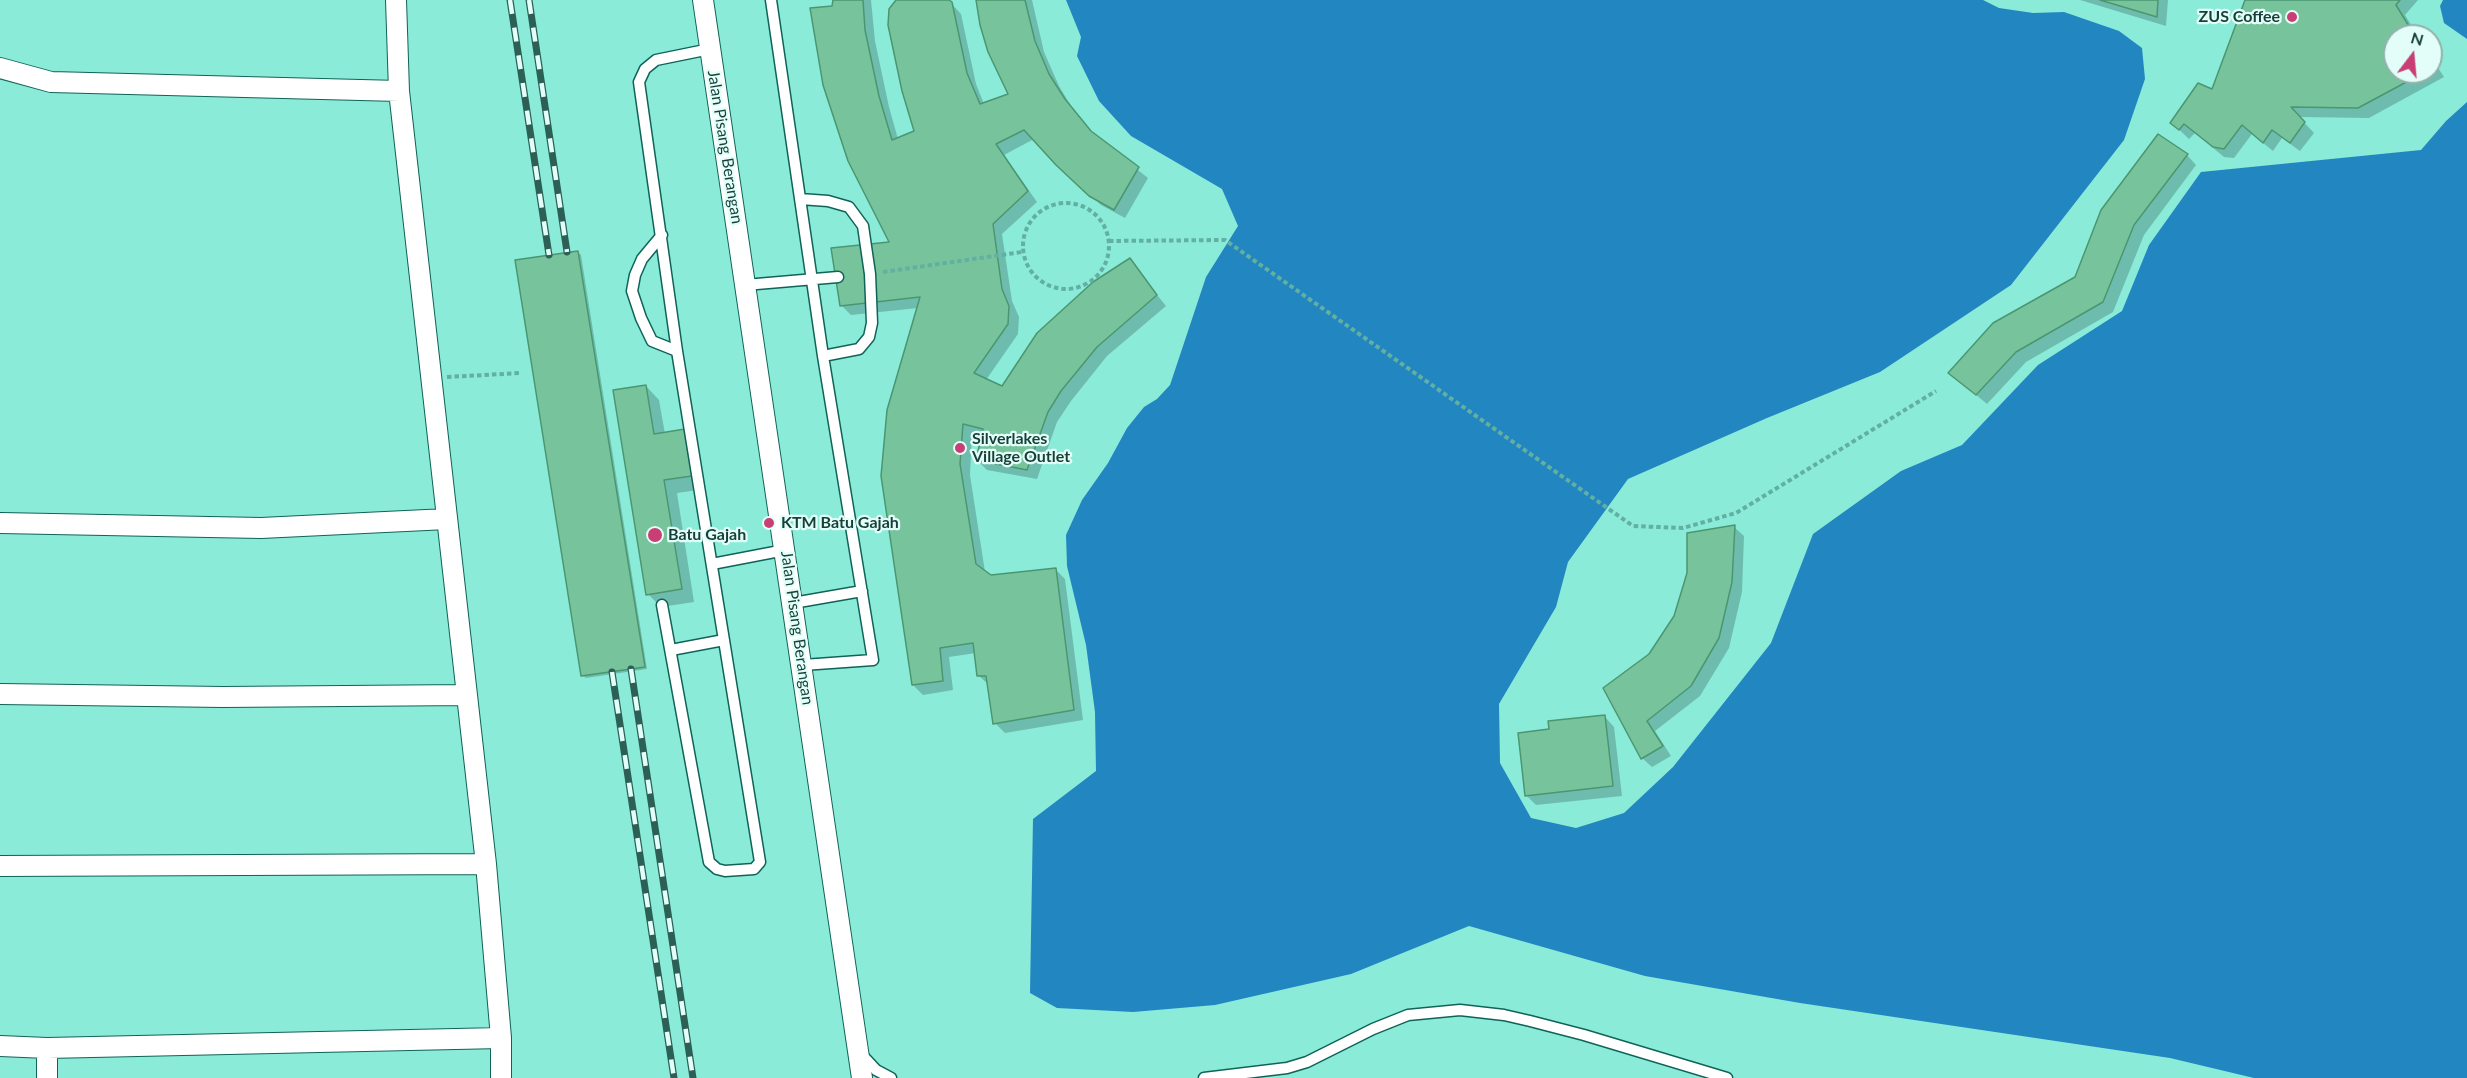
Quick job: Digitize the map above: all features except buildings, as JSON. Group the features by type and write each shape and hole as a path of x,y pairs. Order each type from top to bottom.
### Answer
{"street":[{"path":"396,0 399,91 486,864 501,1038 501,1078"},
{"name":"Jalan Pisang Berangan","path":"703,0 862,1078"},
{"path":"0,68 51,82 399,91"},
{"path":"0,523 261,528 447,519"},
{"path":"0,694 223,697 467,694"},
{"path":"0,866 486,864"},
{"path":"0,1046 47,1048 501,1038"},
{"path":"47,1048 47,1078"}],"lane":[{"path":"771,0 823,356 873,660 802,665"},
{"path":"662,605 709,862 717,869 725,871 754,869 760,862 677,351 639,82 645,69 656,60 710,49"},
{"path":"800,199 828,201 849,207 863,226 870,274 872,323 869,337 859,349 823,356"},
{"path":"662,235 642,259 634,275 632,291 652,342 677,351"},
{"path":"745,285 838,277"},
{"path":"712,564 785,550"},
{"path":"793,603 862,591"},
{"path":"670,650 724,640"},
{"path":"1204,1078 1287,1068 1307,1062 1373,1029 1408,1015 1460,1010 1504,1015 1540,1024 1726,1078"},
{"path":"857,1047 869,1064 891,1078"}],"path":[{"path":"1067,203 1082,206 1095,214 1104,226 1109,241 1109,254 1104,267 1090,282 1072,289 1058,289 1045,285 1026,265 1022,252 1023,237 1028,223 1039,212 1052,205 1067,203"},
{"path":"1109,241 1225,240 1633,526 1683,528 1736,513 1936,391"},
{"path":"870,274 1022,252"},
{"path":"432,377 520,373"}],"water":[{"path":"1066,0 1983,0 1999,8 2033,13 2064,12 2119,31 2142,48 2145,79 2124,140 2011,285 1880,372 1767,418 1628,479 1568,562 1556,607 1499,704 1500,763 1531,818 1576,828 1624,813 1673,767 1771,643 1813,534 1901,471 1962,445 2038,365 2122,311 2149,245 2201,172 2421,150 2446,121 2467,102 2467,1078 2254,1078 2170,1058 1800,1003 1645,976 1469,926 1351,974 1215,1005 1133,1012 1057,1008 1030,993 1033,819 1096,771 1095,712 1086,645 1067,566 1066,535 1082,500 1108,463 1127,428 1144,407 1157,399 1170,385 1206,277 1238,226 1222,189 1131,136 1099,101 1077,56 1081,37"},
{"path":"2443,0 2467,0 2467,39 2444,23 2440,6"}],"railway":[{"path":"510,0 549,255"},
{"path":"529,0 567,252"},
{"path":"631,669 693,1078"},
{"path":"612,672 674,1078"}],"place":[{"name":"ZUS Coffee","path":"2292,17"},
{"name":"Silverlakes Village Outlet","path":"960,448"},
{"name":"KTM Batu Gajah","path":"769,523"},
{"name":"Batu Gajah","path":"655,535"}]}
